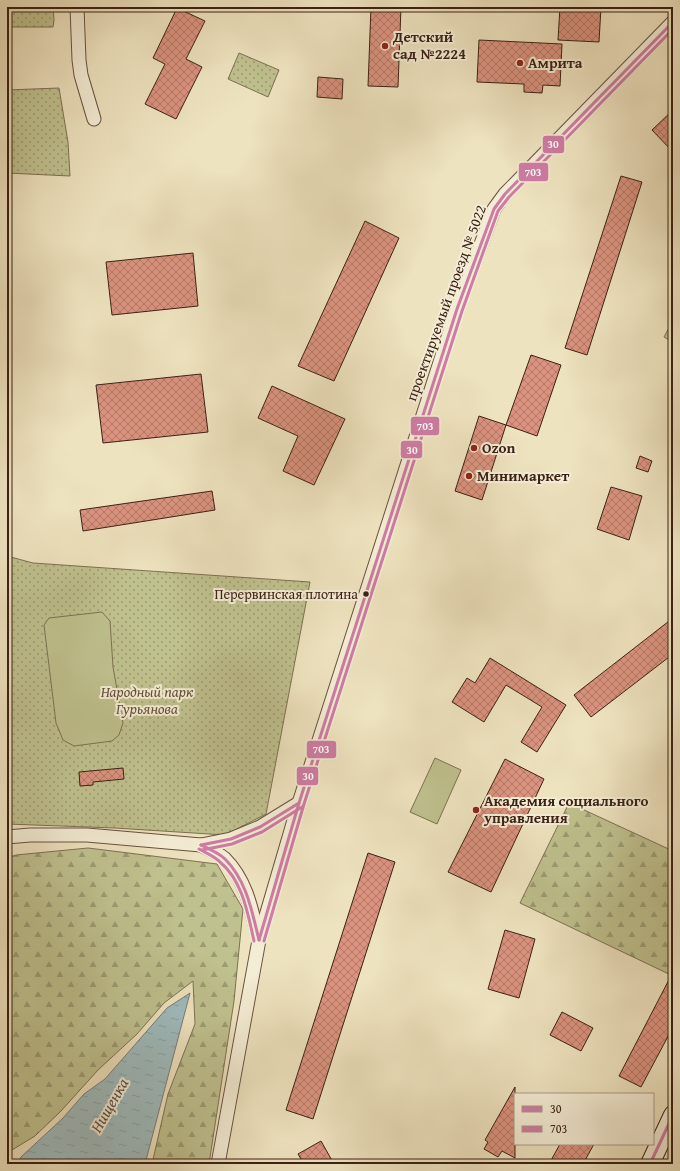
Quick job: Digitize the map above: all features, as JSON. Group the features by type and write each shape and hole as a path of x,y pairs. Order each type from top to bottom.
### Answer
{"main road":[{"path":"650,1164 673,1115"}],"street":[{"path":"77,7 79,60 94,119"},
{"name":"проектируемый проезд № 5022","path":"218,1164 260,940 299,803 454,317 494,209 505,194 673,22"},
{"path":"7,837 30,835 87,835 201,844 231,839 260,827 299,803"},
{"path":"201,844 224,858 238,874 247,894 260,940"}],"green space":[{"path":"7,7 53,7 53,27 7,27"},
{"path":"239,53 279,70 268,97 228,79"},
{"path":"59,88 68,142 70,176 7,173 7,90"},
{"path":"673,320 673,342 664,337"},
{"name":"Народный парк Гурьянова","path":"7,556 33,563 310,582 266,814 225,835 115,828 7,824"},
{"path":"102,612 110,621 113,667 123,723 119,735 112,741 74,746 63,740 56,723 44,625 49,618"},
{"path":"435,758 461,770 437,824 410,812"},
{"path":"569,803 673,851 673,976 520,903"},
{"path":"88,848 217,864 243,909 234,1001 209,1164 152,1164 168,1094 195,1024 193,981 164,1003 137,1034 98,1070 61,1111 35,1136 7,1153 7,858 16,855"}],"water":[{"name":"Нищенка","path":"190,993 145,1164 18,1164 21,1157 63,1118 84,1094 105,1079 167,1008"}],"building":[{"name":"Детский сад №2224","path":"371,7 401,7 398,87 368,86"},
{"path":"560,7 601,7 599,42 558,40"},
{"path":"177,8 205,21 186,59 202,67 176,119 145,104 165,64 153,58"},
{"name":"Амрита","path":"479,40 562,44 560,86 543,85 542,93 524,92 524,84 477,82"},
{"path":"318,77 343,79 342,99 317,97"},
{"path":"673,110 673,152 652,130"},
{"path":"621,176 642,182 587,355 565,348"},
{"path":"365,221 399,238 334,381 298,366"},
{"path":"193,253 198,306 112,315 106,262"},
{"path":"531,355 561,365 537,436 506,425"},
{"path":"201,374 208,432 103,443 96,385"},
{"path":"272,386 345,419 314,485 283,471 298,436 258,418"},
{"path":"479,416 506,425 482,500 455,491"},
{"path":"640,456 652,461 648,472 636,468"},
{"path":"611,487 642,496 629,540 597,529"},
{"path":"212,491 215,510 83,531 80,510"},
{"path":"673,618 673,654 591,717 574,695"},
{"path":"490,658 566,705 537,752 521,742 542,707 506,685 484,722 452,702 467,678 475,683"},
{"path":"505,759 544,779 491,892 448,872"},
{"path":"123,768 124,779 93,782 93,785 80,786 79,772"},
{"path":"368,853 395,862 313,1119 286,1110"},
{"path":"505,930 535,939 519,998 488,989"},
{"path":"673,972 673,1027 641,1087 619,1076"},
{"path":"562,1012 593,1028 581,1051 550,1035"},
{"path":"515,1087 515,1158 502,1151 498,1157 484,1149 488,1142 485,1140"},
{"path":"321,1141 334,1164 304,1164 298,1154"},
{"path":"559,1145 593,1145 583,1164 549,1164"}],"transit line":[{"name":"30","path":"259,940 299,803 457,309 494,209 505,194 673,22"},
{"name":"703","path":"264,941 304,804 462,311 498,211 509,197 673,29"},
{"name":"30","path":"201,845 231,839 260,827 299,803"},
{"name":"703","path":"202,850 232,844 262,832 302,807"},
{"name":"30","path":"201,845 223,857 239,877 248,897 259,940"},
{"name":"703","path":"199,849 218,860 228,870 234,879 243,899 254,941"},
{"name":"30","path":"650,1164 673,1115"}],"place":[{"name":"Детский сад №2224","path":"385,46"},
{"name":"Амрита","path":"520,63"},
{"name":"Ozon","path":"474,448"},
{"name":"Минимаркет","path":"469,476"},
{"name":"Перервинская плотина","path":"366,594"},
{"name":"Академия социального управления","path":"476,810"}]}
